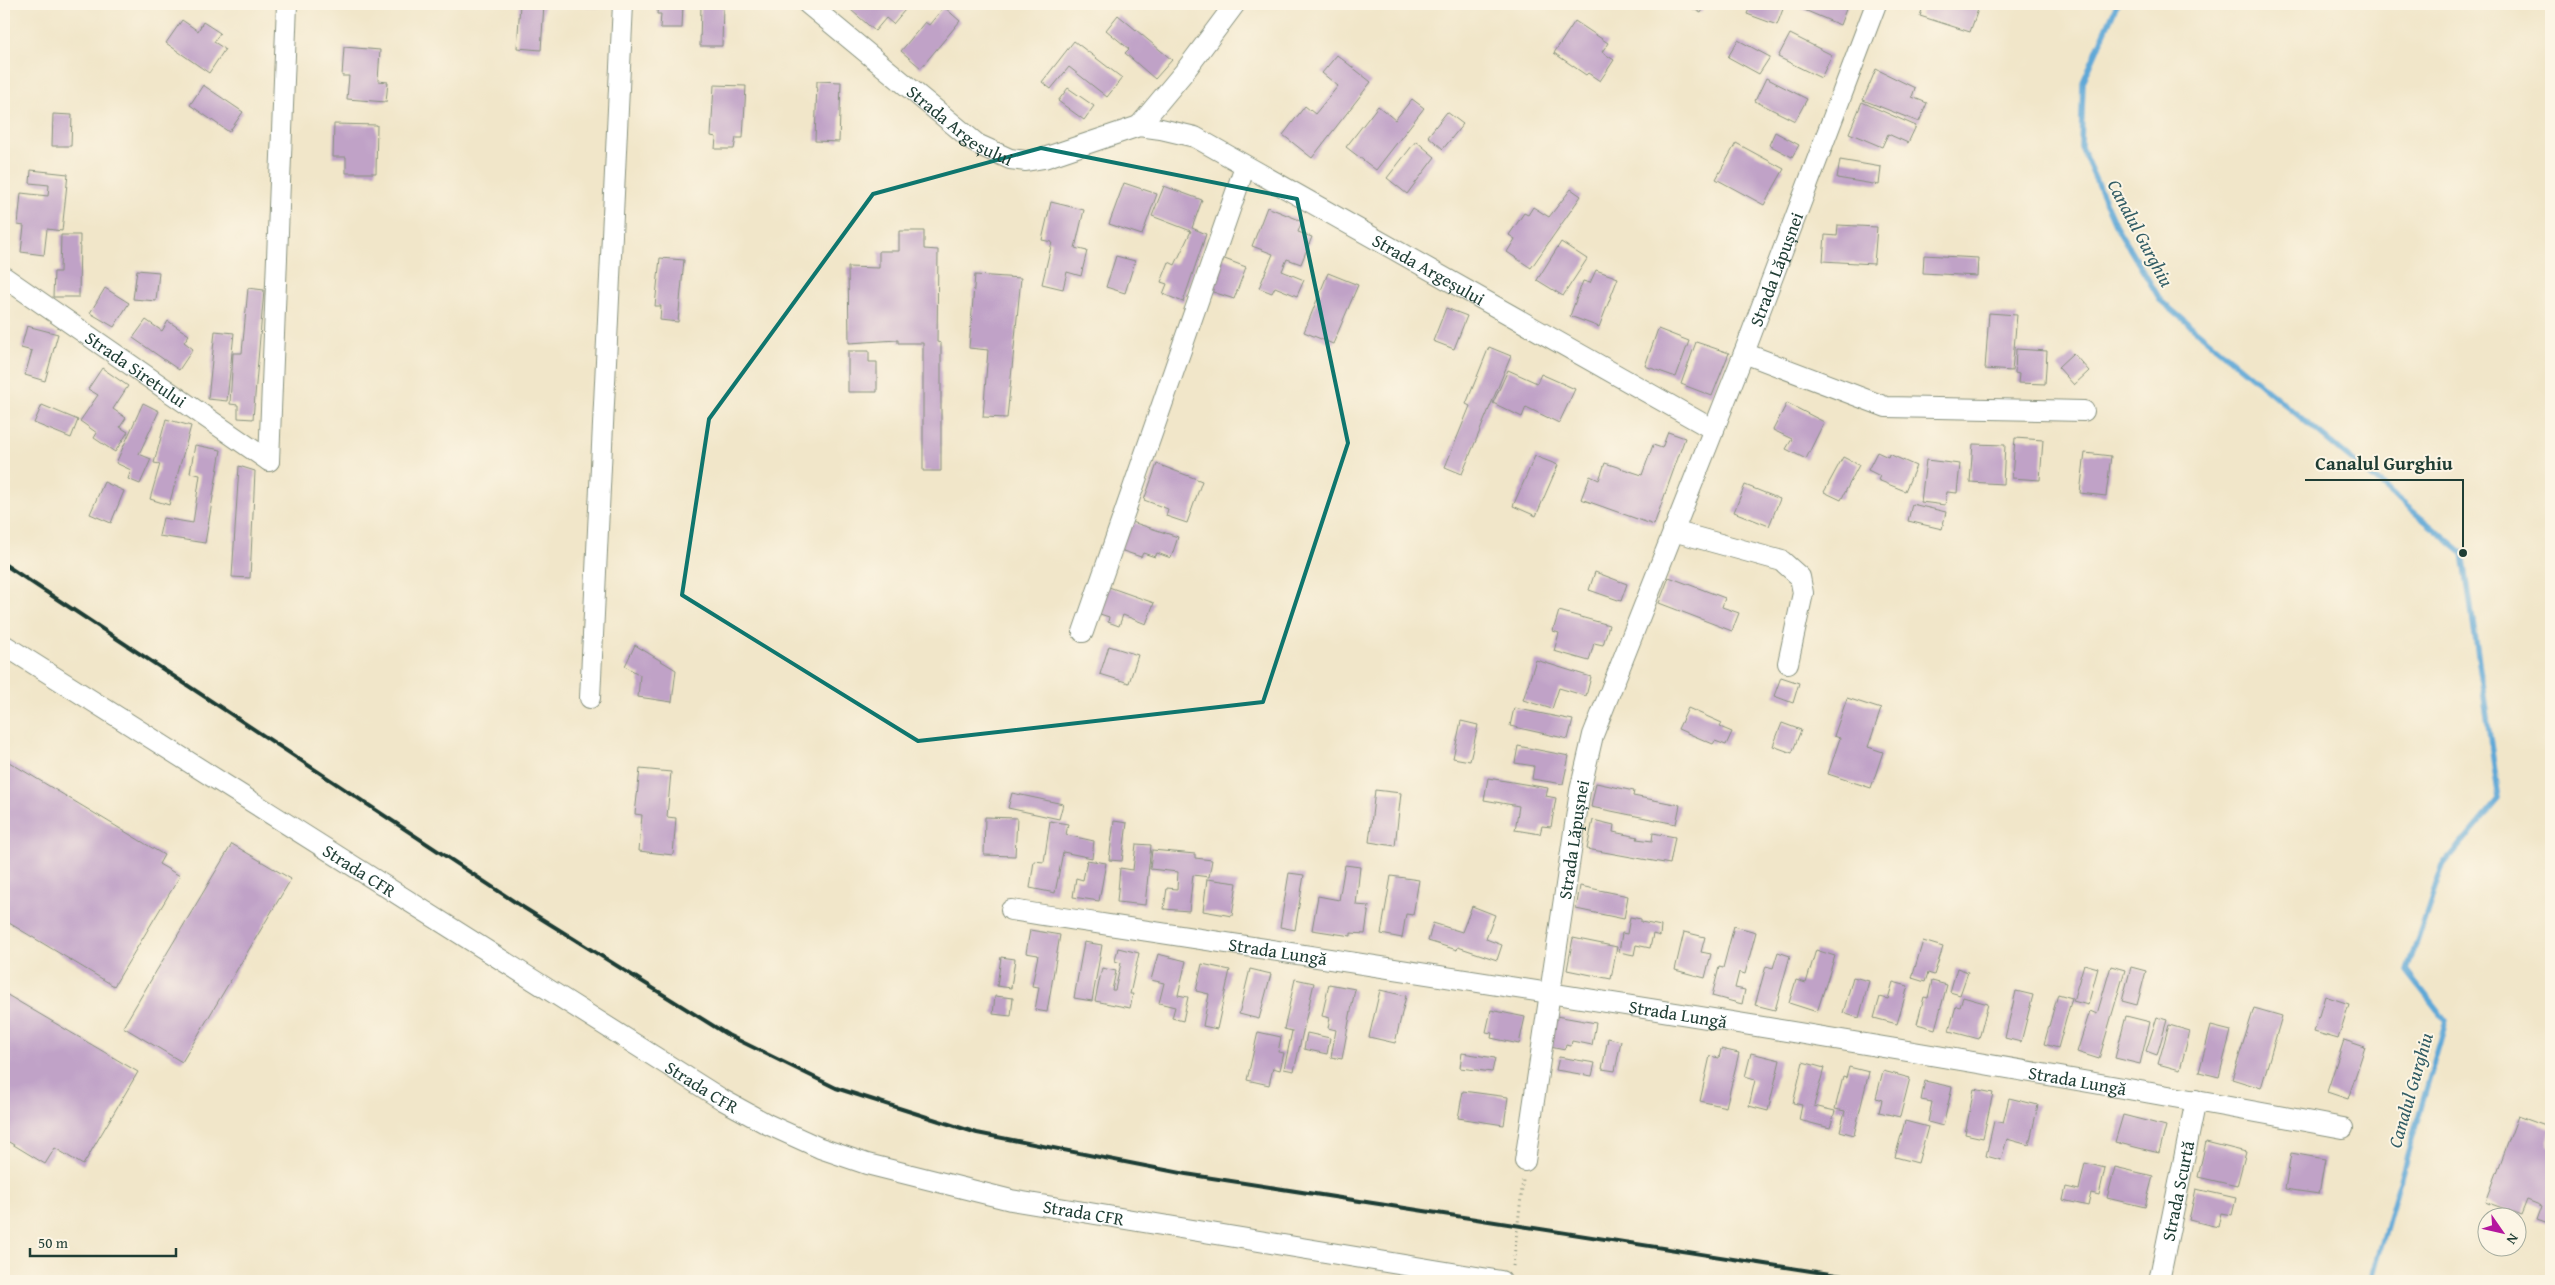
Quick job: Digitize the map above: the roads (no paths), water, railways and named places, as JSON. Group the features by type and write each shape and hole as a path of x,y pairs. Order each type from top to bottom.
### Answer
{"street":[{"name":"Strada Siretului","path":"4,277 269,461 287,4"},
{"path":"590,698 623,4"},
{"name":"Strada Argeșului","path":"808,4 977,144 1010,159 1026,161 1044,158 1138,126 1161,128 1195,137 1714,430"},
{"path":"1138,126 1185,71 1235,4"},
{"name":"Strada Lăpușnei","path":"1525,1161 1580,791 1594,735 1744,353 1876,4"},
{"path":"1084,632 1245,166"},
{"path":"1744,353 1886,406 2084,412"},
{"path":"1674,531 1782,561 1800,577 1803,594 1788,663"},
{"name":"Strada CFR","path":"4,645 714,1094 767,1124 820,1148 867,1164 1011,1200 1506,1277"},
{"name":"Strada Lungă","path":"1011,910 1549,993 2196,1100 2343,1128"},
{"name":"Strada Scurtă","path":"2159,1281 2196,1100"}],"waterway":[{"name":"Canalul Gurghiu","path":"2117,4 2083,82 2081,147 2116,226 2161,301 2463,553 2499,799 2443,865 2407,971 2446,1021 2371,1281"}],"railway":[{"path":"4,564 521,906 728,1035 836,1088 977,1133 1186,1174 1875,1281"}],"place":[{"name":"Canalul Gurghiu","path":"2463,553"}]}
